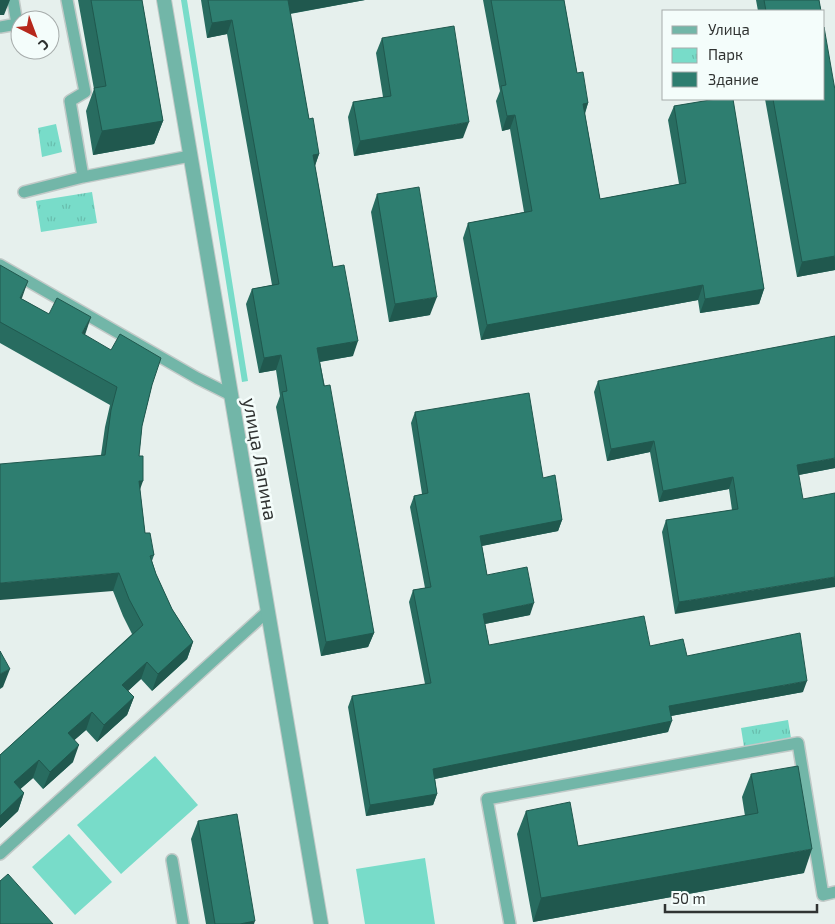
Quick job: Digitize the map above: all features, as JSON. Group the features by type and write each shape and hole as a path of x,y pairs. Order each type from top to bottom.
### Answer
{"street":[{"name":"улица Лапина","path":"164,0 321,924"}],"lane":[{"path":"0,27 17,24 13,0"},
{"path":"68,0 85,92 70,101 83,177"},
{"path":"24,192 83,177 190,156"},
{"path":"0,265 197,378 231,395"},
{"path":"0,854 268,610"},
{"path":"510,924 487,798 798,743 823,895 835,892"},
{"path":"172,860 183,924"}],"green space":[{"path":"181,0 187,0 248,381 242,382"},
{"path":"56,124 62,152 42,157 38,128"},
{"path":"92,192 97,223 41,232 36,201"},
{"path":"788,720 791,738 744,747 741,728"},
{"path":"155,756 198,805 121,874 77,825"},
{"path":"69,834 112,882 75,915 32,867"},
{"path":"425,858 435,924 365,924 356,869"}],"building":[{"path":"91,0 142,0 163,121 102,131 94,88 106,86"},
{"path":"208,0 288,0 309,119 313,118 319,154 313,155 333,267 344,265 358,341 317,348 324,386 330,385 374,633 326,642 282,392 287,391 281,355 264,358 252,289 279,284 232,20 212,23"},
{"path":"491,0 564,0 577,73 583,72 588,103 583,104 600,199 686,183 674,106 710,100 733,100 764,289 705,299 703,285 487,325 468,223 532,211 515,115 507,116 501,86 506,85"},
{"path":"764,0 819,0 821,10 766,10"},
{"path":"454,26 469,122 360,141 353,102 391,96 382,38"},
{"path":"825,33 835,90 835,256 802,262 773,100 825,100"},
{"path":"419,187 437,297 395,304 377,194"},
{"path":"0,265 28,281 20,298 49,314 57,298 91,317 82,333 111,350 120,334 161,358 142,426 139,456 143,456 143,481 139,481 145,533 150,533 154,555 150,556 156,574 172,609 193,642 158,674 147,662 122,685 134,697 104,725 92,712 68,733 79,745 50,772 39,760 14,782 24,793 0,816 0,755 143,625 129,599 119,573 0,583 0,464 105,455 111,410 117,387 0,322"},
{"path":"835,336 835,458 797,465 803,499 835,493 835,577 679,602 666,520 738,509 733,477 663,491 654,441 611,449 598,381"},
{"path":"529,393 543,478 555,475 562,520 480,536 487,575 527,567 534,603 483,614 489,645 644,616 650,646 683,639 687,656 800,633 807,681 669,706 672,721 433,769 437,794 370,805 352,696 431,683 413,590 431,587 414,496 428,493 415,412"},
{"path":"0,651 10,669 0,674"},
{"path":"798,766 812,849 541,898 526,811 570,802 578,846 758,813 751,774"},
{"path":"237,814 255,921 240,924 215,924 198,821"},
{"path":"8,874 53,924 0,924 0,881"}]}
